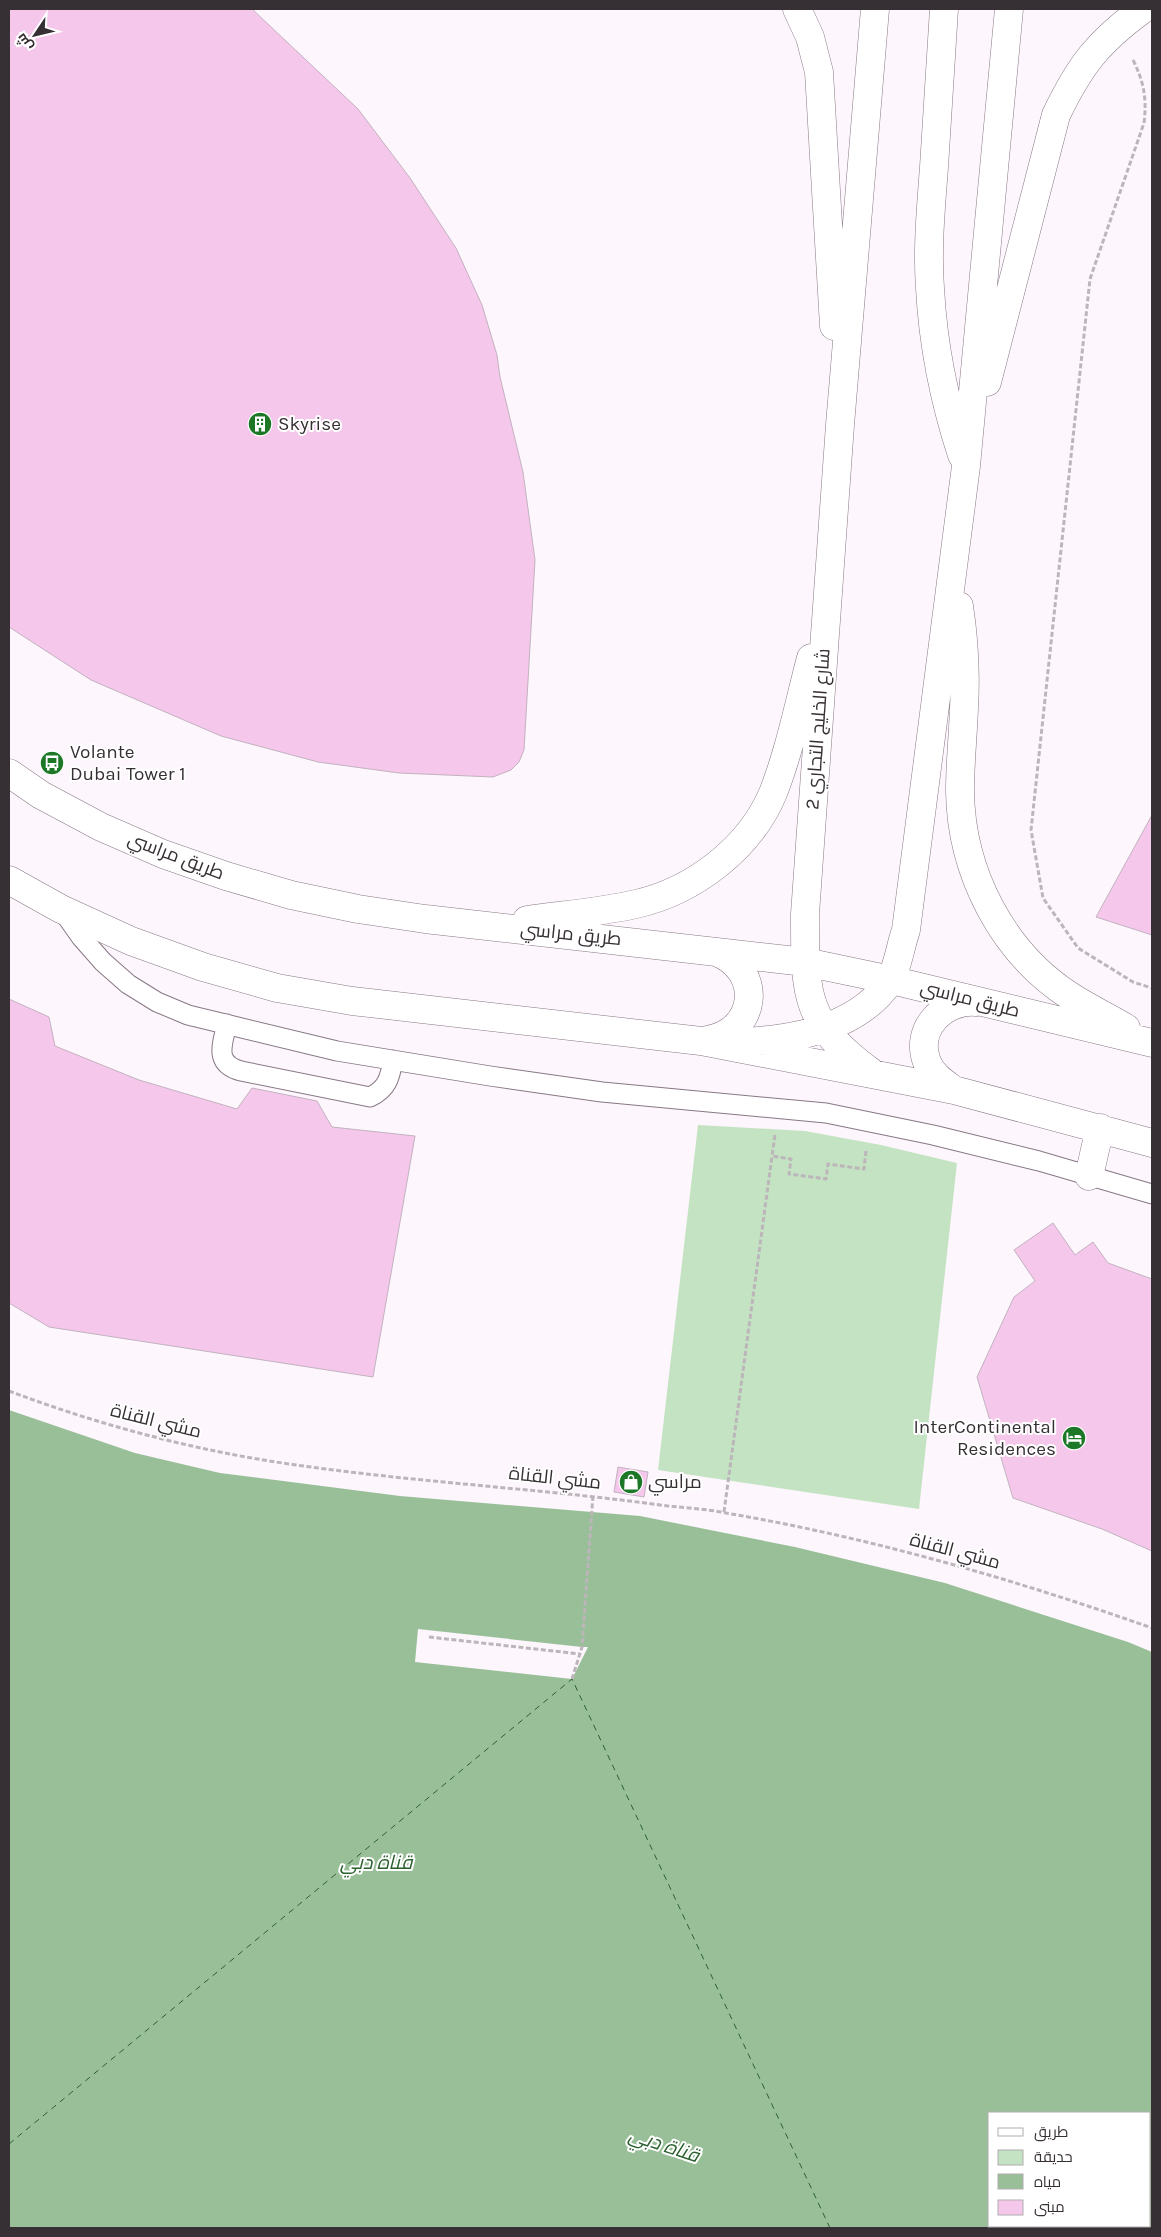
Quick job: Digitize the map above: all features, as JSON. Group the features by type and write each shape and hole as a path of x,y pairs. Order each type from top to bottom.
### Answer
{"street":[{"path":"797,9 810,37 819,72 840,426"},
{"path":"840,426 875,9"},
{"path":"944,9 929,241 930,287 933,332 941,378 951,422 966,466"},
{"path":"9,880 61,909 131,941 203,967 277,988 362,1002 701,1041 725,1042 759,1041 824,1029 860,1009 877,995 890,980 906,930 966,466 1009,9"},
{"path":"966,466 1056,115 1077,75 1092,53 1115,30 1143,9"},
{"name":"شارع الخليج التجاري 2","path":"840,426 805,914 805,962 807,986 814,1008 824,1029 838,1046 876,1076"},
{"path":"952,565 960,612 963,659 964,706 960,793 964,832 973,870 988,906 1010,940 1038,971 1070,996 1152,1043"},
{"path":"492,925 636,904 663,896 689,884 713,868 736,847 756,822 772,794 782,764 828,594"},
{"name":"طريق مراسي","path":"9,774 41,795 101,826 162,854 226,876 291,895 358,909 425,919 492,925 805,962 890,980 1152,1043"},
{"path":"701,1041 721,1037 737,1026 747,1009 749,989 742,970 728,956 712,950"},
{"path":"954,1090 937,1078 926,1061 924,1041 931,1022 945,1008 963,1001 984,1002"},
{"path":"701,1041 954,1090 1152,1143"},
{"path":"1089,1176 1100,1128"}],"lane":[{"path":"61,909 81,937 103,962 128,984 157,1002 188,1015 328,1049 490,1076 602,1092 826,1113 933,1135 1152,1194"},
{"path":"227,1024 222,1055 225,1062 232,1069 241,1072 370,1097 379,1093 387,1086 393,1060"}],"path":[{"path":"1115,30 1129,50 1143,80 1146,102 1144,123 1090,279 1031,830 1043,898 1078,948 1133,982 1152,988"},
{"path":"724,1512 772,1156"},
{"name":"مشي القناة","path":"9,1391 54,1408 163,1439 275,1462 724,1512 851,1538 954,1564 1054,1593 1152,1628"},
{"path":"572,1678 582,1647 593,1496"},
{"path":"429,1636 580,1654"}],"green space":[{"path":"698,1125 805,1131 881,1145 957,1163 919,1509 658,1470"}],"water":[{"name":"قناة دبي","path":"9,1410 135,1453 220,1473 400,1496 640,1516 795,1547 945,1583 1128,1642 1152,1652 1152,2228 9,2228"}],"pier":[{"path":"418,1629 588,1647 572,1679 415,1662"}],"building":[{"name":"Skyrise","path":"9,9 252,9 358,109 410,178 456,248 482,305 497,355 500,377 523,472 535,560 524,750 519,762 511,770 493,777 399,773 318,762 221,736 91,680 9,627"},
{"path":"1152,815 1152,935 1096,917"},
{"path":"9,999 49,1017 55,1046 139,1080 237,1109 252,1088 317,1101 332,1127 415,1136 373,1377 49,1327 9,1303"},
{"name":"InterContinental Residences","path":"1053,1223 1075,1255 1093,1242 1108,1263 1152,1279 1152,1551 1102,1529 1013,1498 977,1377 1014,1297 1035,1281 1014,1250"},
{"name":"مراسي","path":"618,1467 648,1472 644,1497 614,1492"}],"ferry route":[{"path":"9,2144 572,1679 830,2228"}],"place":[{"name":"Skyrise","path":"260,424"},
{"name":"Volante Dubai Tower 1","path":"52,763"},
{"name":"InterContinental Residences","path":"1074,1438"},
{"name":"مراسي","path":"631,1482"}]}
